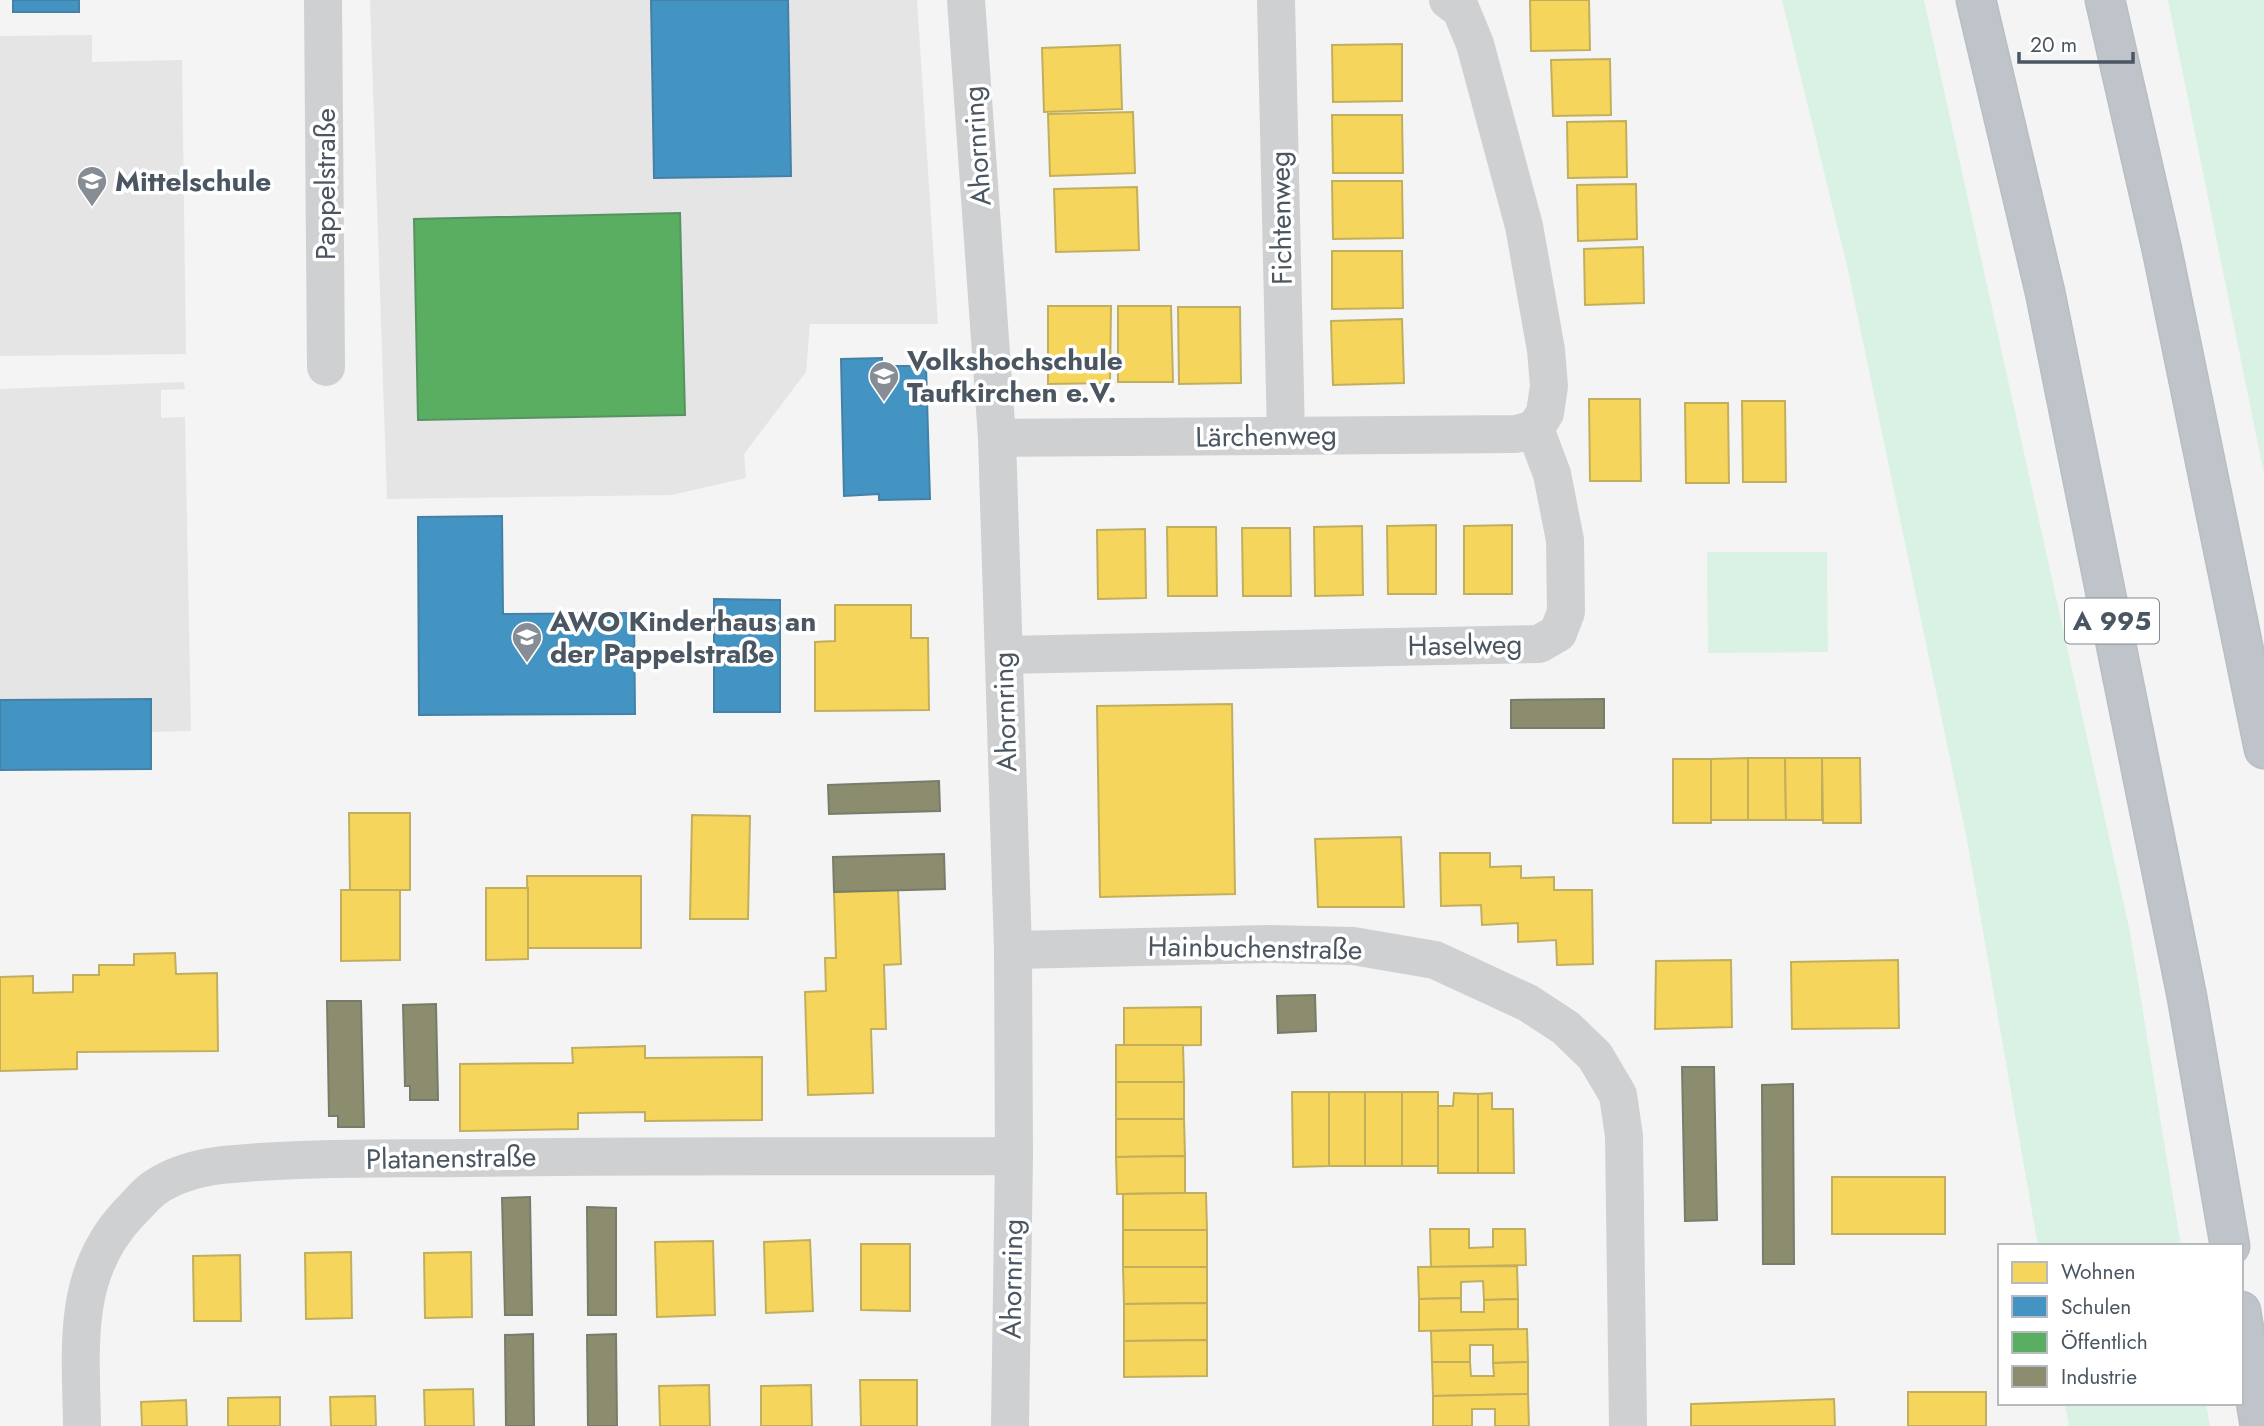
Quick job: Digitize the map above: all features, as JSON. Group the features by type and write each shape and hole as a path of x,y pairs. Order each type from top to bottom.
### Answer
{"highway":[{"name":"A 995","path":"1976,0 2048,305 2187,997 2230,1244"},
{"path":"2105,0 2162,250 2264,749"},
{"path":"2243,1323 2260,1426"}],"street":[{"name":"Pappelstraße","path":"323,0 326,367"},
{"name":"Ahornring","path":"966,0 997,438 1004,656 1013,950 1014,1157 1010,1426"},
{"name":"Fichtenweg","path":"1276,0 1286,436"},
{"path":"1448,0 1461,9 1475,44 1524,226 1546,350 1549,386 1545,413 1535,429"},
{"name":"Lärchenweg","path":"997,438 1516,434 1535,429"},
{"name":"Haselweg","path":"1004,656 1539,644 1558,633 1566,612 1565,540 1552,474 1535,429"},
{"name":"Hainbuchenstraße","path":"1013,950 1269,944 1353,946 1435,960 1528,1003 1564,1026 1595,1056 1618,1095 1624,1136 1628,1426"},
{"name":"Platanenstraße","path":"82,1426 81,1336 85,1303 95,1261 113,1230 151,1191 175,1175 220,1165 320,1160 557,1156 1014,1157"}],"shaded area":[{"path":"370,0 917,0 938,324 810,324 806,372 744,454 746,478 672,495 387,499"},
{"name":"Mittelschule","path":"92,35 92,62 182,60 186,354 0,356 0,36"},
{"path":"184,382 185,389 161,390 161,418 185,417 191,731 151,732 151,769 0,770 0,389"}],"green space":[{"path":"1782,0 1924,0 2130,932 2181,1244 2038,1244 1967,840 1848,270"},
{"path":"2168,0 2264,0 2264,474"},
{"path":"1707,552 1827,552 1828,652 1708,653"},
{"path":"2065,1405 2206,1405 2210,1426 2069,1426"}],"building: Wohnen":[{"path":"1530,0 1589,0 1590,50 1531,51"},
{"path":"1402,44 1402,101 1333,102 1332,45"},
{"path":"1120,45 1122,109 1044,112 1042,48"},
{"path":"1610,59 1611,115 1553,116 1551,60"},
{"path":"1133,112 1135,173 1050,176 1048,114"},
{"path":"1332,115 1402,115 1403,173 1333,173"},
{"path":"1626,121 1627,177 1568,178 1567,122"},
{"path":"1332,181 1402,181 1403,238 1333,239"},
{"path":"1636,184 1637,239 1578,241 1577,185"},
{"path":"1137,187 1139,250 1056,252 1054,189"},
{"path":"1643,247 1644,303 1585,305 1584,249"},
{"path":"1332,251 1402,251 1403,308 1332,309"},
{"path":"1048,306 1111,306 1110,383 1048,384"},
{"path":"1118,306 1171,306 1173,382 1118,382"},
{"path":"1178,307 1240,307 1241,383 1179,384"},
{"path":"1402,319 1404,383 1333,385 1331,321"},
{"path":"1589,399 1640,399 1641,481 1590,481"},
{"path":"1742,401 1785,401 1786,482 1743,482"},
{"path":"1685,403 1728,403 1729,483 1686,483"},
{"path":"1436,525 1436,594 1388,594 1387,526"},
{"path":"1512,525 1512,594 1464,594 1464,526"},
{"path":"1362,526 1363,595 1315,596 1314,527"},
{"path":"1167,527 1216,527 1217,596 1168,596"},
{"path":"1242,528 1290,528 1291,596 1243,596"},
{"path":"1145,529 1146,598 1098,599 1097,530"},
{"path":"835,605 911,605 911,638 928,638 929,710 815,711 815,642 835,641"},
{"path":"1232,704 1235,894 1100,897 1097,706"},
{"path":"1748,758 1748,820 1711,820 1711,759"},
{"path":"1748,758 1785,758 1786,820 1748,820"},
{"path":"1785,758 1822,758 1822,820 1786,820"},
{"path":"1822,758 1860,758 1861,823 1823,823"},
{"path":"1673,759 1711,759 1711,823 1673,823"},
{"path":"349,813 410,813 410,890 350,890"},
{"path":"692,815 750,816 748,919 690,919"},
{"path":"1401,837 1404,907 1318,907 1315,839"},
{"path":"1440,853 1490,853 1490,867 1521,866 1521,878 1554,877 1554,890 1592,890 1593,964 1557,965 1556,940 1518,942 1518,923 1482,925 1481,905 1441,906"},
{"path":"527,876 641,876 641,948 528,948"},
{"path":"486,888 528,888 528,959 486,960"},
{"path":"898,889 901,964 884,965 886,1029 871,1029 873,1093 808,1095 805,992 826,991 825,958 836,958 834,892"},
{"path":"341,890 400,890 400,960 341,961"},
{"path":"175,953 176,974 217,973 218,1051 77,1052 77,1069 0,1071 0,977 33,976 33,993 73,992 73,975 99,975 99,965 134,965 134,954"},
{"path":"1731,960 1732,1027 1655,1029 1656,961"},
{"path":"1898,960 1899,1028 1792,1029 1791,962"},
{"path":"1201,1007 1201,1045 1124,1046 1124,1008"},
{"path":"1116,1045 1183,1045 1184,1082 1116,1082"},
{"path":"645,1046 645,1058 762,1057 762,1120 645,1121 645,1112 578,1113 578,1129 460,1131 460,1064 573,1063 572,1048"},
{"path":"1116,1082 1184,1082 1184,1119 1116,1119"},
{"path":"1292,1092 1329,1092 1329,1166 1293,1167"},
{"path":"1329,1092 1365,1092 1365,1166 1329,1166"},
{"path":"1365,1092 1402,1092 1402,1166 1365,1166"},
{"path":"1402,1092 1438,1092 1438,1166 1402,1166"},
{"path":"1454,1093 1478,1094 1478,1173 1438,1173 1438,1106 1453,1106"},
{"path":"1492,1093 1492,1109 1513,1109 1514,1173 1478,1173 1478,1094"},
{"path":"1116,1119 1184,1119 1185,1156 1116,1157"},
{"path":"1185,1156 1185,1193 1117,1194 1116,1157"},
{"path":"1832,1177 1945,1177 1945,1234 1832,1234"},
{"path":"1206,1193 1207,1230 1123,1230 1123,1194"},
{"path":"1430,1229 1469,1229 1469,1248 1493,1247 1493,1229 1525,1229 1526,1265 1431,1267"},
{"path":"1123,1230 1207,1230 1207,1267 1123,1267"},
{"path":"810,1240 813,1311 766,1313 764,1242"},
{"path":"713,1241 715,1315 657,1317 655,1242"},
{"path":"861,1244 910,1244 910,1311 861,1310"},
{"path":"351,1252 352,1318 306,1319 305,1253"},
{"path":"471,1252 472,1317 425,1318 424,1253"},
{"path":"240,1255 241,1321 194,1321 193,1256"},
{"path":"1517,1266 1518,1299 1484,1300 1483,1281 1461,1282 1461,1298 1419,1299 1418,1267"},
{"path":"1123,1267 1207,1267 1207,1303 1124,1304"},
{"path":"1461,1298 1461,1312 1484,1312 1484,1300 1518,1299 1518,1329 1419,1331 1419,1299"},
{"path":"1207,1303 1207,1340 1124,1341 1124,1304"},
{"path":"1527,1329 1528,1362 1493,1363 1493,1345 1470,1345 1470,1362 1432,1362 1431,1331"},
{"path":"1207,1340 1207,1376 1124,1377 1124,1341"},
{"path":"1432,1362 1470,1362 1471,1376 1494,1376 1493,1363 1528,1362 1528,1394 1433,1396"},
{"path":"860,1380 917,1380 917,1426 861,1426"},
{"path":"709,1385 710,1426 660,1426 659,1386"},
{"path":"811,1385 812,1426 761,1426 761,1386"},
{"path":"473,1389 474,1426 425,1426 424,1390"},
{"path":"1908,1392 1986,1392 1986,1426 1908,1426"},
{"path":"1528,1394 1529,1426 1495,1426 1495,1409 1472,1409 1472,1426 1433,1426 1433,1396"},
{"path":"375,1396 376,1426 331,1426 330,1397"},
{"path":"280,1397 280,1426 228,1426 228,1398"},
{"path":"1834,1399 1835,1426 1691,1426 1691,1404"},
{"path":"186,1400 187,1426 142,1426 141,1402"}],"building: Schulen":[{"path":"13,0 79,0 79,12 13,12"},
{"path":"651,0 788,0 791,176 654,178"},
{"name":"Volkshochschule Taufkirchen e.V.","path":"882,358 882,366 926,366 930,499 879,500 879,494 844,496 841,359"},
{"name":"AWO Kinderhaus an der Pappelstraße","path":"502,516 503,614 634,613 635,714 419,715 418,517"},
{"path":"714,599 780,600 780,712 714,712"},
{"path":"151,699 151,769 0,770 0,700"}],"building: Öffentlich":[{"path":"680,213 685,415 418,420 414,219"}],"building: Industrie":[{"path":"1604,699 1604,728 1511,728 1511,700"},
{"path":"939,781 940,811 829,814 828,785"},
{"path":"944,854 945,889 834,892 833,857"},
{"path":"1315,995 1316,1031 1278,1033 1277,996"},
{"path":"327,1001 361,1001 364,1127 338,1127 338,1116 329,1116"},
{"path":"436,1004 438,1100 410,1100 410,1086 405,1086 403,1005"},
{"path":"1682,1067 1714,1067 1717,1220 1685,1221"},
{"path":"1793,1084 1794,1264 1763,1264 1762,1085"},
{"path":"530,1197 532,1315 505,1315 502,1198"},
{"path":"587,1207 616,1208 616,1315 588,1315"},
{"path":"533,1334 534,1426 506,1426 505,1335"},
{"path":"616,1334 617,1426 588,1426 587,1335"}],"place":[{"name":"Mittelschule","path":"92,208"},
{"name":"Volkshochschule Taufkirchen e.V.","path":"884,403"},
{"name":"AWO Kinderhaus an der Pappelstraße","path":"527,664"}]}
